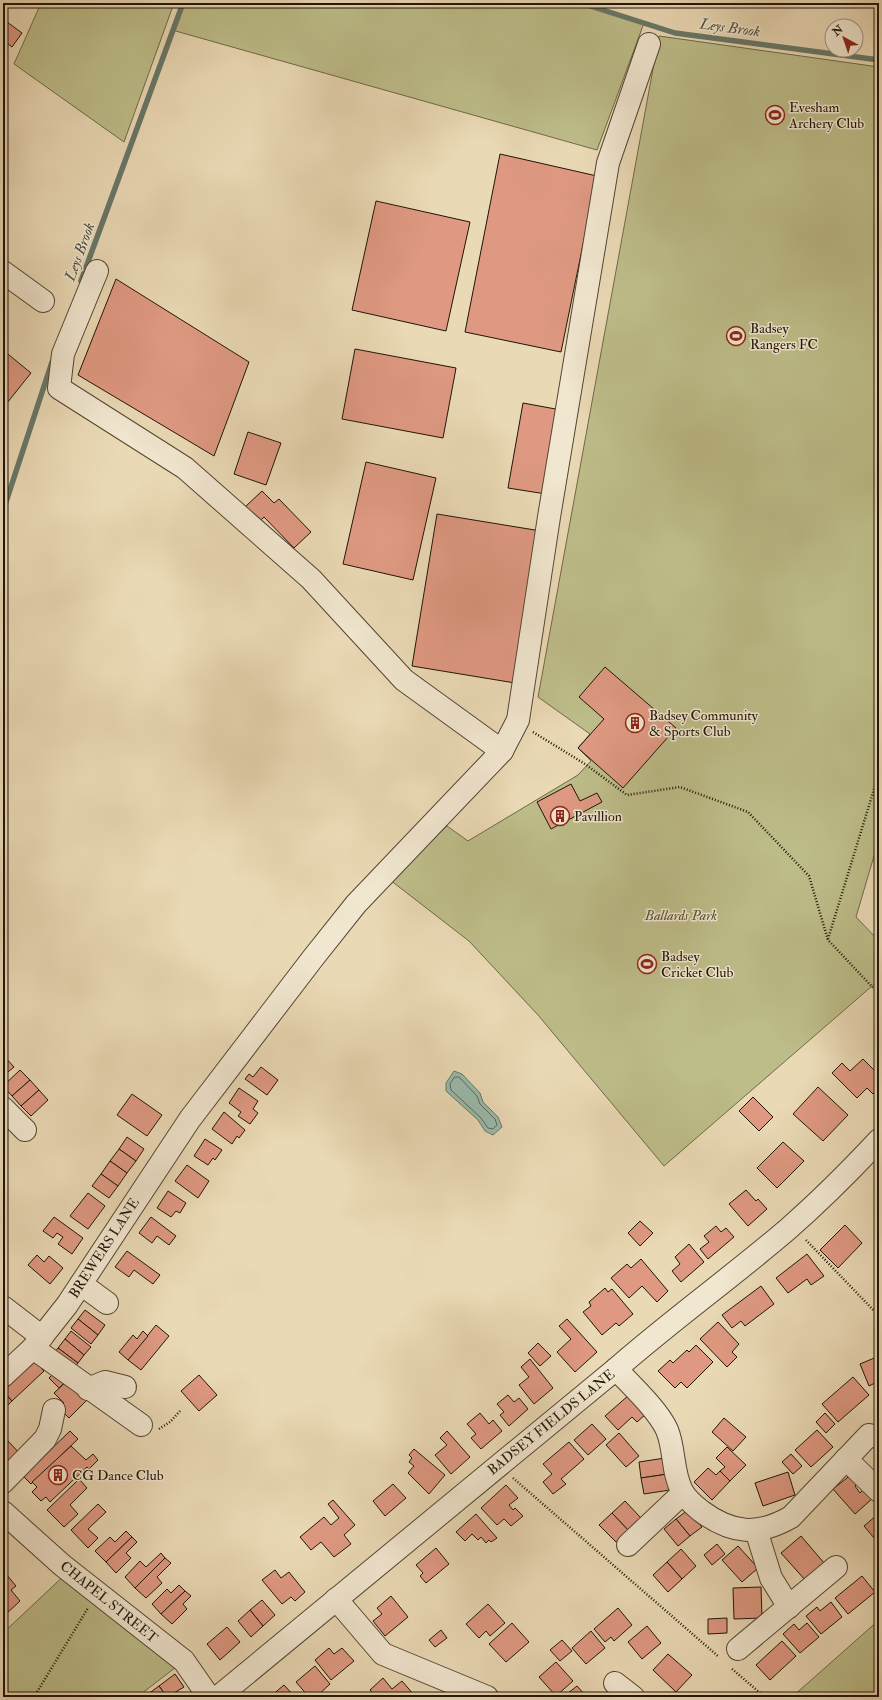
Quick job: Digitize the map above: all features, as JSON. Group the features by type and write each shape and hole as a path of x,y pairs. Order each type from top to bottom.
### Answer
{"street":[{"name":"BREWERS LANE","path":"3,1376 38,1342 81,1284 195,1112 255,1031 356,904 502,751 518,720 549,517 608,162 649,44"},
{"path":"97,271 63,354 59,388 185,468 311,579 404,680 502,751"},
{"path":"3,272 43,301"},
{"path":"3,1108 25,1130"},
{"name":"BADSEY FIELDS LANE","path":"218,1697 616,1369 661,1330 792,1225 846,1175 879,1140"},
{"path":"81,1284 107,1303"},
{"path":"3,1307 88,1389 141,1425"},
{"path":"616,1369 649,1405 666,1429 673,1451 677,1478 683,1493 715,1522 735,1528 756,1530 775,1526 791,1516 869,1435 879,1437"},
{"path":"88,1389 105,1382 125,1387"},
{"path":"3,1482 45,1439 50,1429 54,1410"},
{"path":"846,1458 879,1492"},
{"path":"628,1545 683,1493"},
{"name":"CHAPEL STREET","path":"3,1512 62,1565 184,1662 209,1697"},
{"path":"756,1530 771,1578 789,1607"},
{"path":"730,1659 836,1567"},
{"path":"336,1599 383,1654 487,1697"},
{"path":"615,1683 634,1697"}],"path":[{"path":"518,720 533,732 585,764 627,795 680,787 748,812 810,876 828,940 879,994"},
{"path":"828,940 879,773"},
{"path":"792,1225 879,1316"},
{"path":"498,1465 730,1659 765,1697"},
{"path":"34,1697 98,1593"}],"green space":[{"path":"41,3 174,3 124,142 14,64"},
{"path":"183,3 581,3 644,23 597,150 172,30"},
{"name":"Ballards Park","path":"659,36 879,67 879,839 856,917 879,941 879,980 664,1166 538,1015 469,941 390,880 447,826 468,841 578,775 591,761 578,748 590,734 538,697"},
{"path":"69,1571 184,1661 137,1697 3,1697 3,1633"},
{"path":"879,1620 879,1697 792,1697"}],"water":[{"path":"454,1071 462,1074 480,1093 483,1102 498,1117 502,1127 493,1135 485,1131 478,1120 446,1091 446,1083"}],"building":[{"path":"3,19 22,33 12,47 3,40"},
{"path":"500,154 597,176 561,352 465,332"},
{"path":"376,201 470,222 446,331 352,310"},
{"path":"116,279 249,362 214,456 78,375"},
{"path":"355,349 456,368 443,438 342,419"},
{"path":"3,350 31,373 3,408"},
{"path":"523,403 561,410 546,494 508,488"},
{"path":"248,432 281,443 266,485 234,474"},
{"path":"366,462 436,478 413,580 343,564"},
{"path":"262,491 274,503 279,499 311,532 294,548 264,517 259,522 245,507"},
{"path":"437,514 541,531 515,683 412,666"},
{"name":"Badsey Community & Sports Club","path":"605,667 676,728 623,788 578,748 604,719 579,697"},
{"name":"Pavillion","path":"571,784 580,801 597,793 602,802 551,829 537,802"},
{"path":"3,1055 14,1067 3,1076"},
{"path":"863,1059 879,1075 879,1088 873,1094 867,1088 857,1098 832,1073 842,1063 850,1071"},
{"path":"261,1067 278,1080 267,1095 245,1079 249,1074 253,1077"},
{"path":"20,1070 30,1080 12,1096 3,1086"},
{"path":"30,1080 39,1090 21,1106 12,1096"},
{"path":"818,1087 848,1115 823,1141 793,1114"},
{"path":"239,1088 258,1101 253,1109 258,1113 250,1124 238,1116 241,1112 229,1103"},
{"path":"39,1090 48,1100 31,1116 21,1106"},
{"path":"132,1094 162,1115 147,1136 117,1115"},
{"path":"753,1097 773,1117 759,1131 739,1111"},
{"path":"224,1112 245,1130 239,1138 237,1136 232,1144 212,1129"},
{"path":"127,1137 144,1149 136,1161 119,1149"},
{"path":"205,1139 222,1150 215,1160 213,1158 208,1165 194,1156"},
{"path":"783,1142 804,1161 777,1188 757,1168"},
{"path":"119,1149 136,1161 127,1173 110,1161"},
{"path":"110,1161 127,1173 118,1186 101,1174"},
{"path":"187,1165 209,1181 198,1198 175,1181"},
{"path":"101,1174 118,1186 109,1198 92,1186"},
{"path":"746,1190 756,1201 758,1199 767,1209 748,1226 729,1204"},
{"path":"168,1191 186,1203 180,1213 176,1211 171,1217 157,1208"},
{"path":"88,1193 105,1206 88,1229 70,1216"},
{"path":"54,1217 83,1238 72,1254 58,1244 63,1237 57,1233 53,1238 43,1231"},
{"path":"151,1217 176,1236 169,1245 157,1236 152,1243 139,1233"},
{"path":"640,1221 653,1233 640,1246 628,1233"},
{"path":"845,1225 862,1243 838,1268 820,1250"},
{"path":"716,1226 721,1232 726,1228 734,1237 708,1259 700,1249 709,1242 704,1236"},
{"path":"689,1244 704,1262 681,1282 672,1271 680,1264 675,1257"},
{"path":"127,1251 160,1275 153,1284 134,1270 129,1277 115,1267"},
{"path":"807,1254 824,1276 811,1285 807,1279 788,1293 776,1278"},
{"path":"37,1255 44,1262 49,1256 63,1268 50,1284 28,1265"},
{"path":"641,1259 668,1291 657,1302 642,1286 629,1298 611,1278 627,1264 631,1268"},
{"path":"761,1286 774,1304 745,1326 741,1321 732,1328 722,1315"},
{"path":"605,1288 608,1292 612,1289 633,1314 619,1326 616,1323 602,1335 583,1312 591,1306 589,1302"},
{"path":"85,1310 105,1325 98,1335 78,1319"},
{"path":"78,1319 98,1335 91,1344 71,1328"},
{"path":"567,1319 597,1352 575,1372 557,1352 571,1339 559,1326"},
{"path":"718,1322 739,1344 732,1352 737,1357 727,1367 700,1339"},
{"path":"156,1325 169,1336 141,1370 128,1360"},
{"path":"71,1331 91,1347 84,1355 65,1339"},
{"path":"143,1331 148,1336 128,1360 119,1352 133,1335 137,1339"},
{"path":"65,1339 84,1355 78,1363 58,1348"},
{"path":"538,1343 551,1356 540,1366 528,1353"},
{"path":"696,1345 713,1362 687,1388 681,1382 675,1388 658,1371 670,1360 673,1363 687,1350 689,1352"},
{"path":"58,1348 78,1363 71,1372 52,1356"},
{"path":"879,1356 879,1381 869,1386 860,1364"},
{"path":"32,1359 44,1371 12,1401 3,1391 3,1387"},
{"path":"530,1359 553,1388 534,1404 519,1385 529,1377 521,1367"},
{"path":"55,1372 65,1382 59,1388 49,1378"},
{"path":"199,1375 217,1395 199,1411 181,1391"},
{"path":"853,1377 869,1395 838,1422 822,1404"},
{"path":"68,1380 87,1400 69,1418 59,1408 64,1403 54,1393"},
{"path":"3,1391 12,1401 3,1410"},
{"path":"508,1395 514,1402 519,1398 528,1409 509,1426 500,1415 504,1412 497,1404"},
{"path":"629,1395 646,1414 637,1422 632,1417 618,1430 605,1416"},
{"path":"480,1413 489,1424 493,1420 502,1431 481,1449 471,1438 476,1434 467,1424"},
{"path":"825,1413 835,1424 826,1433 816,1422"},
{"path":"724,1418 746,1437 733,1451 712,1432"},
{"path":"592,1424 606,1439 588,1455 574,1440"},
{"path":"817,1430 833,1447 811,1467 795,1450"},
{"path":"70,1431 78,1439 31,1484 20,1473 41,1452 44,1456"},
{"path":"447,1431 470,1457 451,1474 435,1455 447,1445 440,1438"},
{"path":"619,1433 639,1456 626,1467 606,1445"},
{"path":"8,1441 23,1457 9,1470 3,1464 3,1446"},
{"path":"569,1442 584,1459 561,1479 566,1484 553,1494 543,1482 552,1474 543,1464"},
{"name":"CG Dance Club","path":"71,1446 86,1460 93,1454 98,1460 89,1469 87,1467 50,1502 46,1497 41,1501 32,1492 37,1487 32,1482"},
{"path":"727,1447 746,1465 730,1481 720,1471 725,1467 716,1458"},
{"path":"414,1449 445,1475 429,1494 408,1473 414,1466 409,1462 412,1458 409,1455"},
{"path":"791,1454 802,1466 793,1474 782,1462"},
{"path":"665,1458 668,1474 641,1478 639,1462"},
{"path":"708,1468 716,1475 720,1471 730,1481 712,1500 694,1482"},
{"path":"788,1472 795,1495 763,1506 755,1483"},
{"path":"668,1474 670,1490 644,1494 641,1478"},
{"path":"852,1474 859,1482 855,1486 860,1493 865,1488 873,1498 855,1514 833,1489"},
{"path":"79,1479 87,1488 70,1505 78,1514 64,1527 47,1510"},
{"path":"393,1484 406,1498 385,1516 373,1501"},
{"path":"506,1485 518,1498 509,1505 513,1510 515,1508 523,1516 511,1526 504,1519 497,1525 481,1508"},
{"path":"333,1500 355,1525 344,1535 351,1544 334,1557 321,1542 311,1550 300,1537 324,1517 331,1525 339,1518 328,1504"},
{"path":"625,1501 641,1518 628,1530 612,1513"},
{"path":"98,1504 106,1512 88,1529 98,1538 88,1548 71,1530"},
{"path":"688,1510 702,1527 690,1536 676,1519"},
{"path":"612,1513 628,1530 616,1542 599,1525"},
{"path":"476,1514 497,1538 491,1542 489,1540 486,1543 481,1537 478,1540 472,1534 465,1541 456,1532"},
{"path":"877,1515 879,1518 879,1544 864,1526"},
{"path":"676,1519 690,1536 678,1546 664,1529"},
{"path":"126,1531 132,1537 106,1562 95,1551 110,1537 115,1542"},
{"path":"801,1536 825,1564 806,1581 781,1553"},
{"path":"132,1537 137,1542 126,1553 131,1558 116,1573 106,1562"},
{"path":"717,1544 725,1554 712,1565 704,1555"},
{"path":"738,1546 758,1568 742,1582 722,1560"},
{"path":"436,1548 449,1564 426,1583 420,1576 423,1573 416,1565"},
{"path":"681,1549 696,1566 682,1579 667,1562"},
{"path":"161,1553 165,1558 135,1588 125,1577 140,1561 146,1567"},
{"path":"165,1558 171,1563 157,1577 162,1583 146,1598 135,1588"},
{"path":"667,1562 682,1579 668,1592 653,1575"},
{"path":"275,1570 281,1578 289,1572 305,1592 295,1601 291,1597 282,1604 262,1580"},
{"path":"6,1574 16,1586 11,1590 20,1601 6,1614 3,1611 3,1577"},
{"path":"862,1576 875,1592 848,1614 835,1598"},
{"path":"179,1585 185,1591 161,1614 152,1604 167,1589 171,1593"},
{"path":"761,1587 762,1618 734,1619 733,1588"},
{"path":"185,1591 191,1596 183,1604 187,1609 172,1624 161,1614"},
{"path":"391,1596 408,1617 385,1636 373,1621 382,1614 377,1608"},
{"path":"262,1600 275,1615 263,1626 250,1610"},
{"path":"831,1602 842,1617 821,1634 806,1616 817,1607 820,1611"},
{"path":"488,1604 505,1623 490,1636 486,1631 479,1638 466,1624"},
{"path":"618,1608 632,1625 614,1641 611,1637 605,1642 594,1629"},
{"path":"250,1610 263,1626 251,1637 238,1621"},
{"path":"727,1618 727,1633 708,1634 708,1619"},
{"path":"512,1623 529,1642 506,1662 489,1644"},
{"path":"807,1623 819,1637 800,1653 783,1634 794,1624 799,1630"},
{"path":"647,1626 661,1643 642,1659 628,1642"},
{"path":"227,1627 240,1642 220,1660 207,1644"},
{"path":"441,1630 447,1638 435,1647 429,1640"},
{"path":"591,1631 605,1648 586,1664 572,1648"},
{"path":"562,1640 572,1651 560,1661 550,1650"},
{"path":"782,1641 796,1656 770,1680 756,1665"},
{"path":"329,1648 334,1654 342,1648 354,1661 331,1680 315,1660"},
{"path":"668,1654 692,1675 676,1692 653,1670"},
{"path":"556,1662 573,1681 556,1696 539,1677"},
{"path":"315,1666 330,1684 316,1697 309,1697 296,1682"},
{"path":"175,1674 184,1687 167,1697 159,1686"},
{"path":"383,1678 392,1689 402,1681 414,1695 412,1697 376,1697 370,1690"},
{"path":"284,1685 295,1697 271,1696"},
{"path":"159,1686 167,1697 144,1697"},
{"path":"577,1686 587,1697 563,1697"}],"waterway":[{"name":"Leys Brook","path":"81,281 183,3"},
{"name":"Leys Brook","path":"581,3 675,33 879,60"},
{"name":"Leys Brook","path":"3,511 52,362"}],"place":[{"name":"Evesham Archery Club","path":"775,115"},
{"name":"Badsey Rangers FC","path":"736,336"},
{"name":"Badsey Community & Sports Club","path":"635,723"},
{"name":"Pavillion","path":"560,816"},
{"name":"Badsey Cricket Club","path":"647,964"},
{"name":"CG Dance Club","path":"58,1475"}]}
